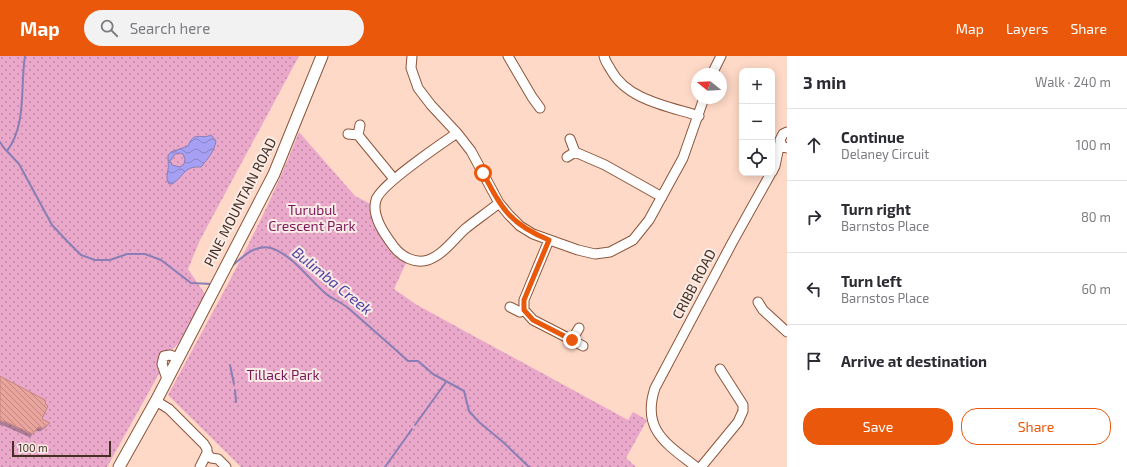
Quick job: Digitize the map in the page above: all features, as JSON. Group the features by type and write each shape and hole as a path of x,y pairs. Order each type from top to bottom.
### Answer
{"main road":[{"name":"PINE MOUNTAIN ROAD","path":"118,467 156,401 281,158 322,56"}],"street":[{"path":"412,56 411,68 418,88 431,105 457,133 471,152 499,203 509,215 520,226 533,234 595,254 610,252 633,240 649,220 683,158 702,104"},
{"path":"508,56 532,97 542,109"},
{"path":"604,56 615,78 625,88 643,98 699,116"},
{"path":"715,68 721,56"},
{"path":"358,135 360,125"},
{"name":"CRIBB ROAD","path":"775,165 784,145 781,136 786,131"},
{"path":"457,133 394,179 379,193 376,200 375,211 378,221 401,254 409,259 420,262 429,260 438,255 466,228 499,203"},
{"path":"348,134 358,135 394,179"},
{"path":"570,139 571,155 605,165 662,197"},
{"name":"CRIBB ROAD","path":"775,168 787,152"},
{"name":"CRIBB ROAD","path":"696,467 657,433 651,412 651,400 655,388 732,243 770,176"},
{"path":"549,240 524,300 524,310 533,320 583,346"},
{"path":"758,302 763,310 787,332"},
{"path":"510,307 520,312 524,310"},
{"path":"572,340 579,328"},
{"path":"701,467 738,422 743,411 743,405 720,369"},
{"path":"156,401 169,408 204,444 207,449 207,454 200,467"},
{"path":"207,454 211,458 218,459 226,467"}],"green space":[{"path":"0,56 299,56 200,240 188,269 205,294 178,344 172,349 160,354 160,372 107,467 0,467"},
{"path":"299,132 355,196 372,206 374,221 394,255 406,263 394,289 417,305 628,420 633,412 647,420 626,458 636,467 241,467 168,395 254,233"}],"water":[{"path":"211,135 216,141 214,148 201,167 195,167 187,170 176,181 169,184 167,179 168,162 171,162 172,165 180,167 184,164 185,159 183,154 179,153 175,154 171,160 168,161 168,155 171,152 188,146 190,141 195,137"}],"building":[{"path":"0,376 45,400 46,405 48,406 42,419 50,423 43,428 38,427 33,434 0,420"}],"waterway":[{"path":"7,151 18,129 22,105 25,56"},
{"name":"Bulimba Creek","path":"0,142 19,164 52,225 81,255 95,260 110,260 127,254 145,254 161,260 191,283 212,284"},
{"name":"Bulimba Creek","path":"231,267 249,252 260,248 271,248 286,256 325,293 348,308 408,361 418,361 433,374 464,391 469,411 479,422 529,467"},
{"path":"230,365 234,384"},
{"path":"415,425 446,382"},
{"path":"235,390 236,402"},
{"path":"385,467 412,429"}],"route":[{"path":"483,173 499,203 509,215 520,226 533,234 549,240 524,300 524,310 533,320 572,340"}],"park label":[{"name":"Turubul Crescent Park","path":"312,218"},
{"name":"Tillack Park","path":"283,375"}]}
